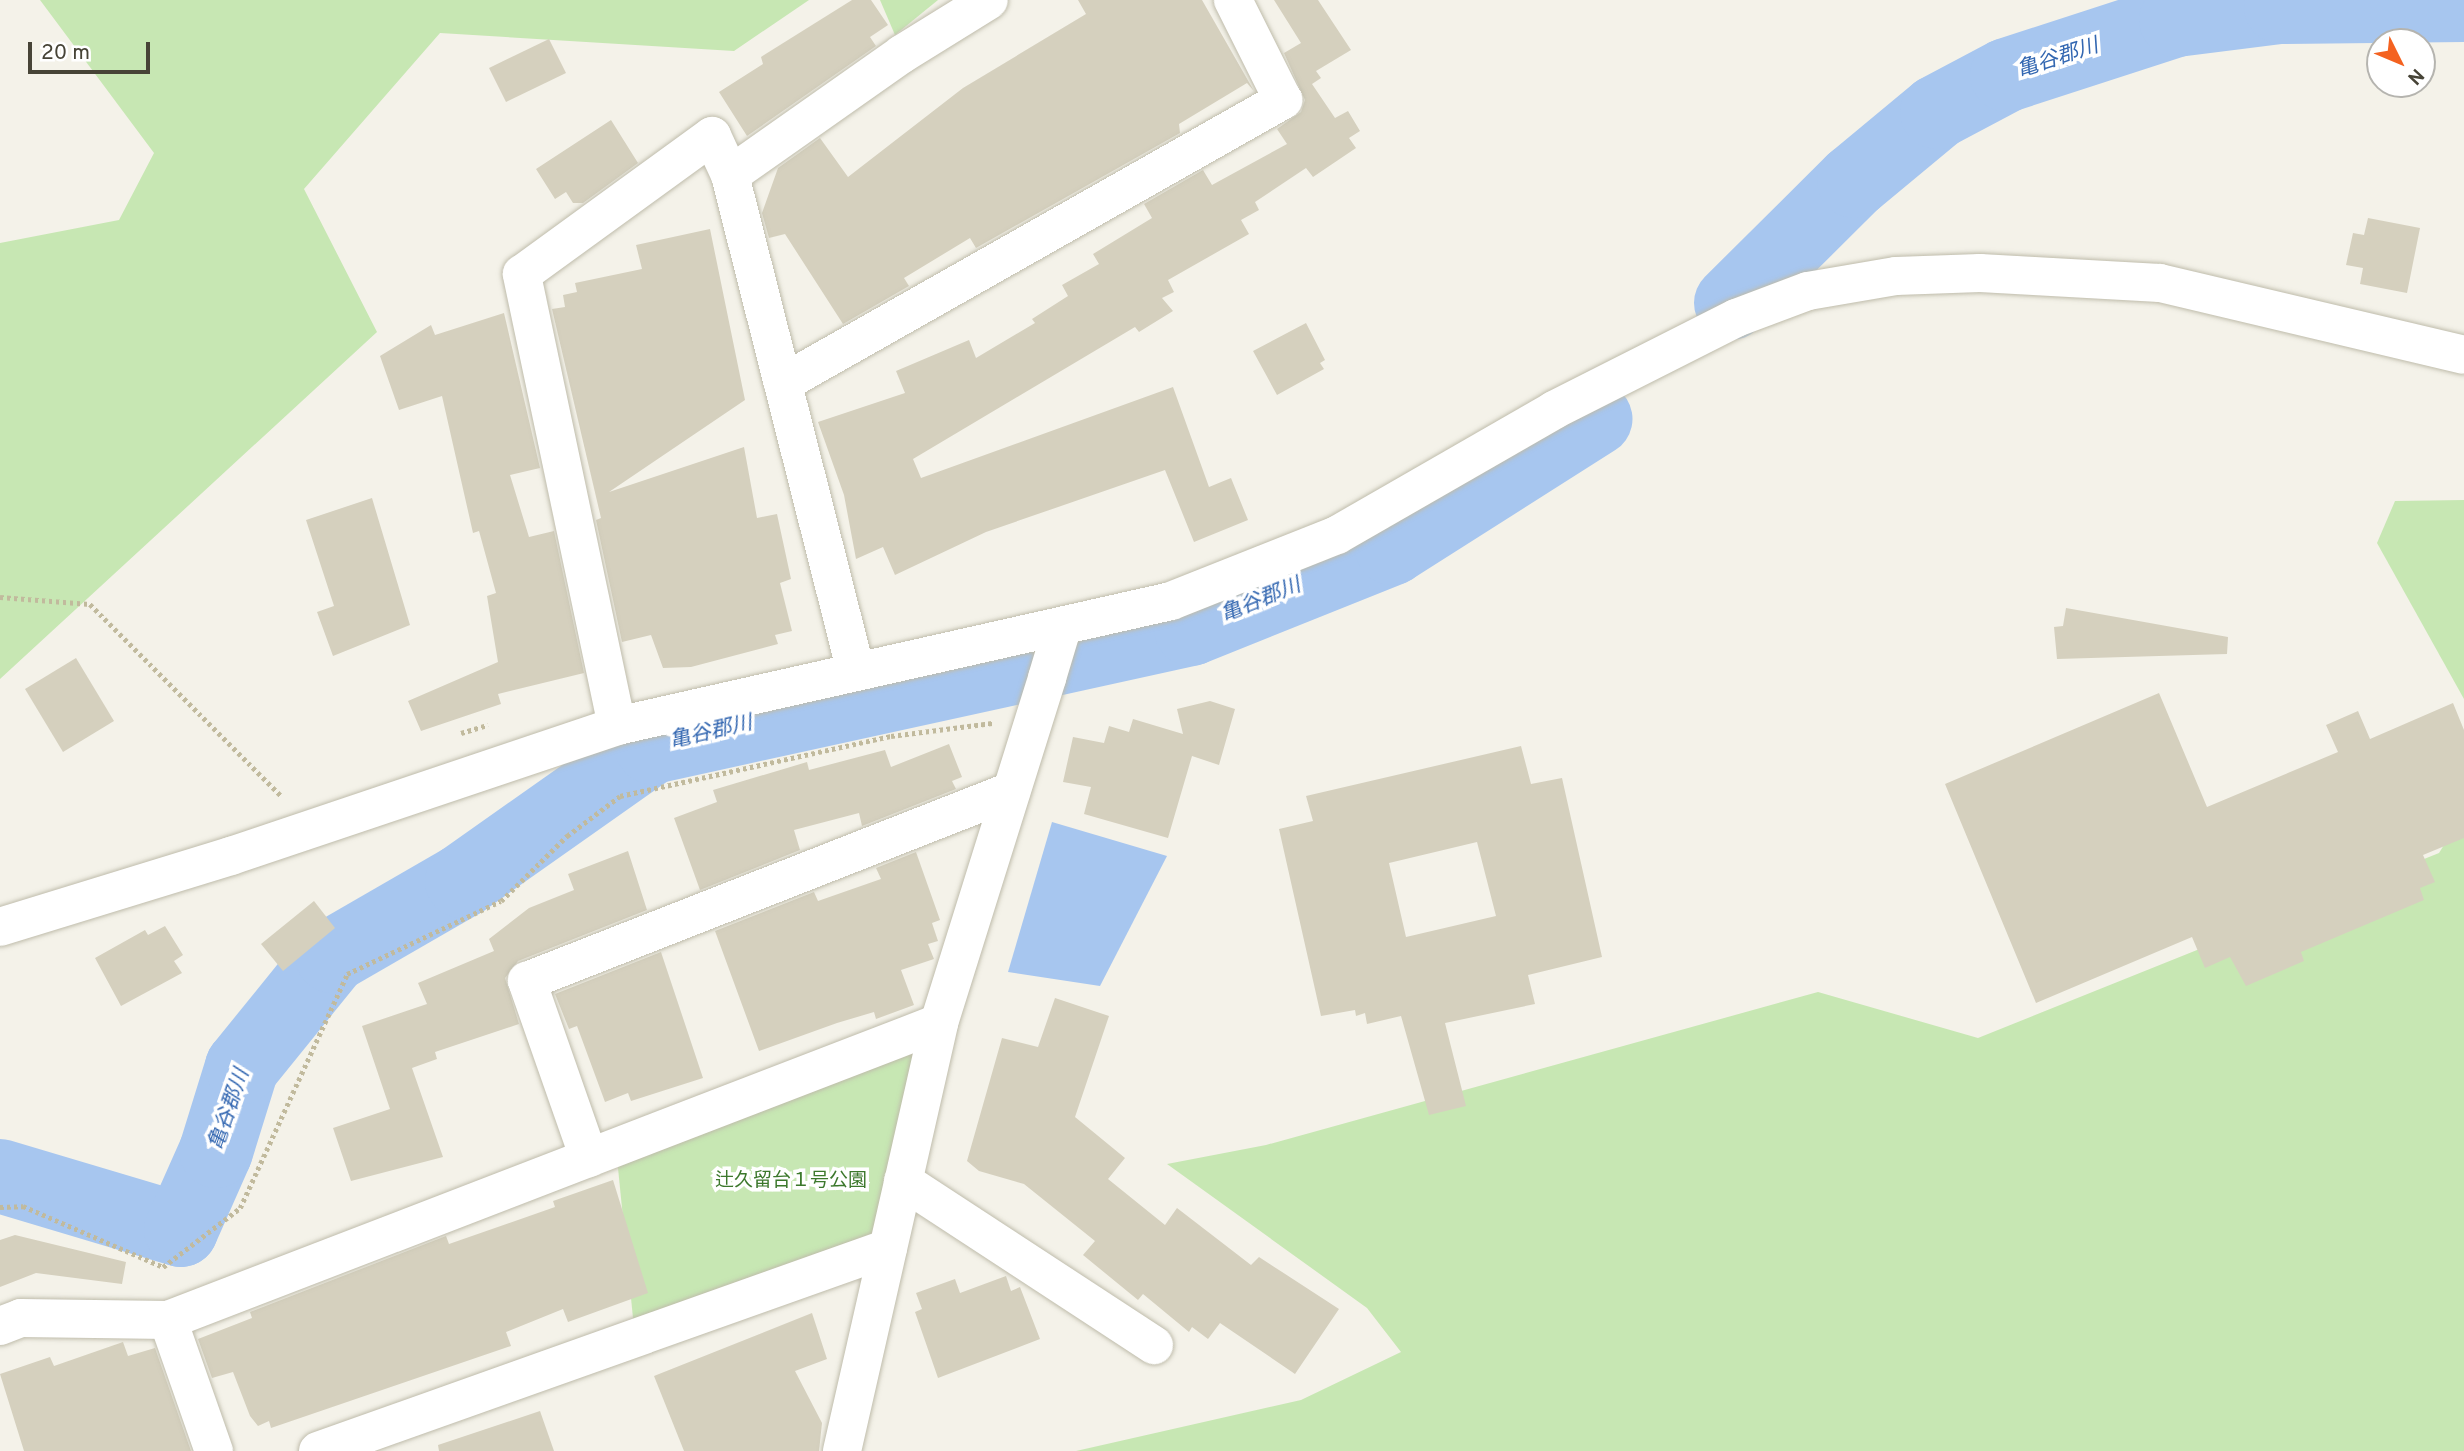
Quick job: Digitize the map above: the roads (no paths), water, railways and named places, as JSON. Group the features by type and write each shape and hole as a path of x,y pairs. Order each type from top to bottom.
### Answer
{"street":[{"path":"730,175 902,54 989,0"},
{"path":"783,383 1283,100 1233,0"},
{"path":"617,726 522,274 712,136 730,175 855,668"},
{"path":"0,927 231,856 617,726 855,668 1062,628 1171,601 1338,535 1554,410 1736,318 1808,291 1896,276 1980,273 2160,283 2464,355"},
{"path":"842,1451 939,1023 1062,628"},
{"path":"589,1158 527,981 1011,791"},
{"path":"0,1326 22,1318 168,1320 939,1023"},
{"path":"903,1181 1154,1345"},
{"path":"318,1451 888,1248"},
{"path":"168,1320 214,1451"}],"water":[{"path":"1052,822 1167,856 1100,986 1008,972"}],"waterway":[{"name":"亀谷郡川","path":"1731,303 1854,181 1937,112 2007,75 2176,20 2281,7 2464,5"},
{"name":"亀谷郡川","path":"0,1176 181,1230 216,1151 242,1067 332,956 462,881 652,747 1191,629 1392,548 1595,419"}],"park label":[{"name":"辻久留台１号公園","path":"791,1182"}]}
